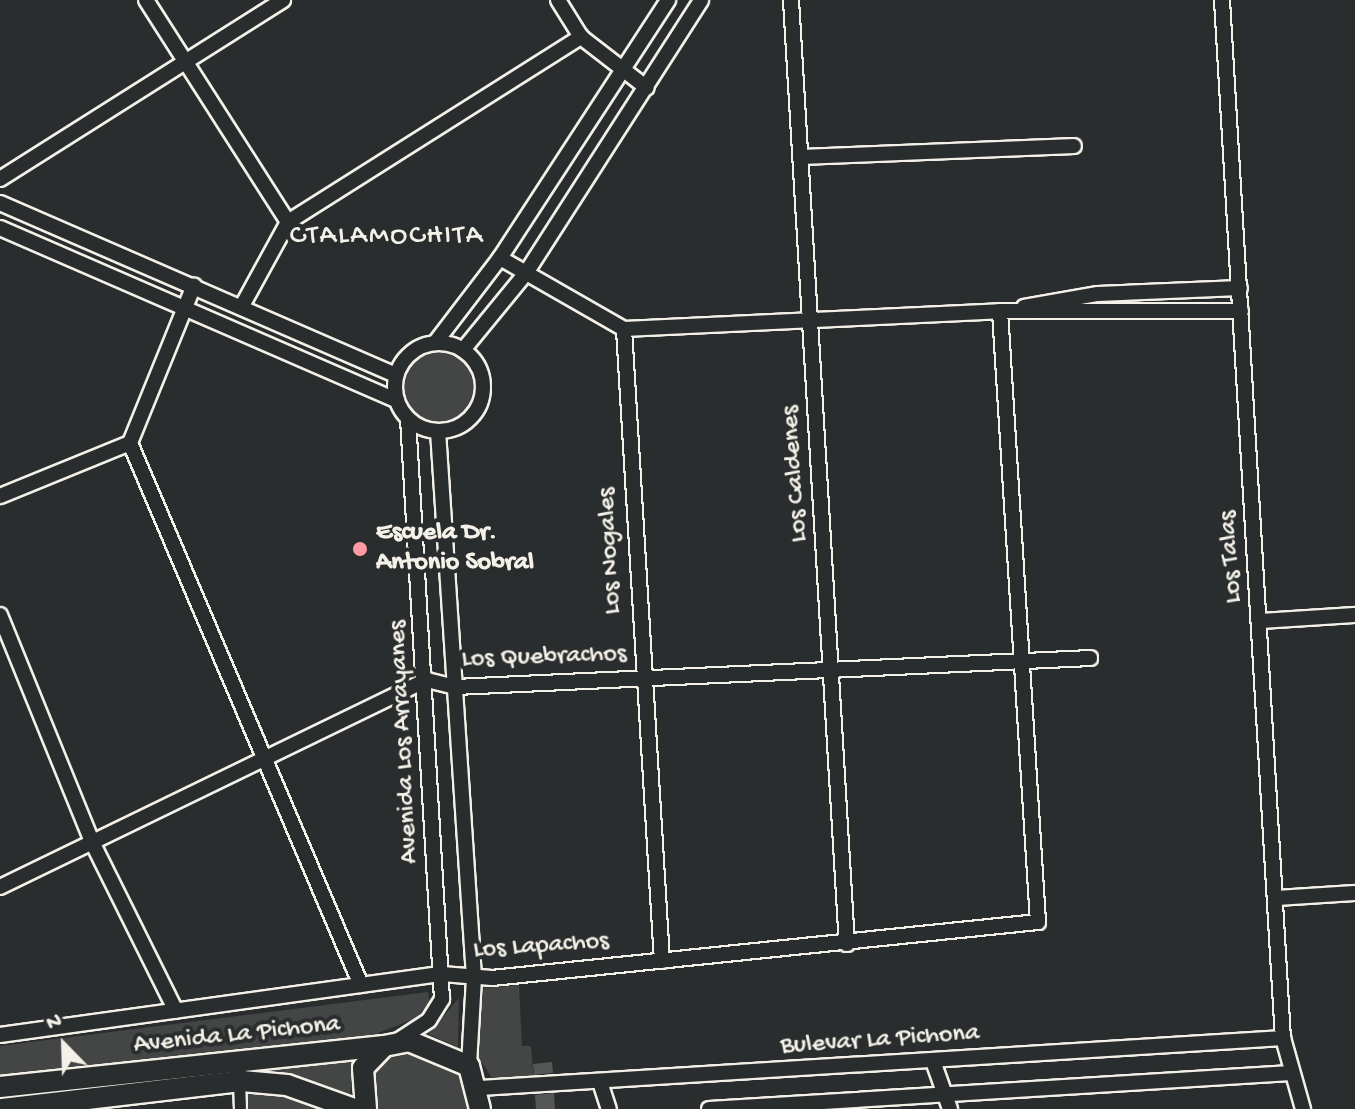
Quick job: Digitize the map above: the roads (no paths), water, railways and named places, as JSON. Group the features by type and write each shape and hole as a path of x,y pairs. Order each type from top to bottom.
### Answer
{"main road":[{"name":"Avenida La Pichona","path":"0,1087 423,1042 469,1066"},
{"path":"366,1109 363,1068 390,1044"},
{"path":"469,1066 480,1099"},
{"name":"Avenida La Pichona","path":"2,1109 78,1104 239,1081 287,1085 354,1109"}],"street":[{"path":"146,0 288,222"},
{"path":"0,179 283,0"},
{"path":"558,0 581,37 647,88"},
{"path":"435,343 463,350 480,369 483,394 472,417 438,431 408,419 397,401 396,375 410,353 435,343 500,258 668,0"},
{"path":"463,350 526,273 701,0"},
{"name":"Los Caldenes","path":"791,0 847,944"},
{"name":"Los Talas","path":"1222,0 1283,1038 1303,1109"},
{"path":"242,306 288,222 581,37"},
{"path":"802,157 1074,146"},
{"path":"0,203 396,375"},
{"path":"0,228 186,306 397,401"},
{"path":"500,258 624,329 1000,311 1097,317 1241,311"},
{"path":"194,285 130,443 260,759 361,985"},
{"path":"1000,311 1098,294 1240,288"},
{"path":"1000,311 1021,661"},
{"name":"Los Nogales","path":"624,329 641,678 662,961"},
{"name":"Avenida Los Arrayanes","path":"390,1044 438,1009 442,974 427,680 408,419"},
{"name":"Avenida Los Arrayanes","path":"438,431 474,978 469,1066"},
{"path":"0,496 130,443"},
{"path":"0,615 93,844 176,1011"},
{"path":"1260,621 1355,615"},
{"name":"Los Quebrachos","path":"0,887 427,680 455,687 1090,658"},
{"name":"Los Lapachos","path":"0,1035 442,974 474,978 847,944 1038,922 1021,661"},
{"path":"1276,898 1355,893"},
{"name":"Bulevar La Pichona","path":"480,1099 601,1085 1283,1038"},
{"path":"933,1061 950,1109"},
{"path":"709,1109 944,1092 1291,1073"},
{"path":"239,1081 240,1109"},
{"path":"601,1085 609,1109"}],"place":[{"name":"Escuela Dr. Antonio Sobral","path":"360,549"}],"district":[{"name":"CTALAMOCHITA","path":"387,237"}]}
